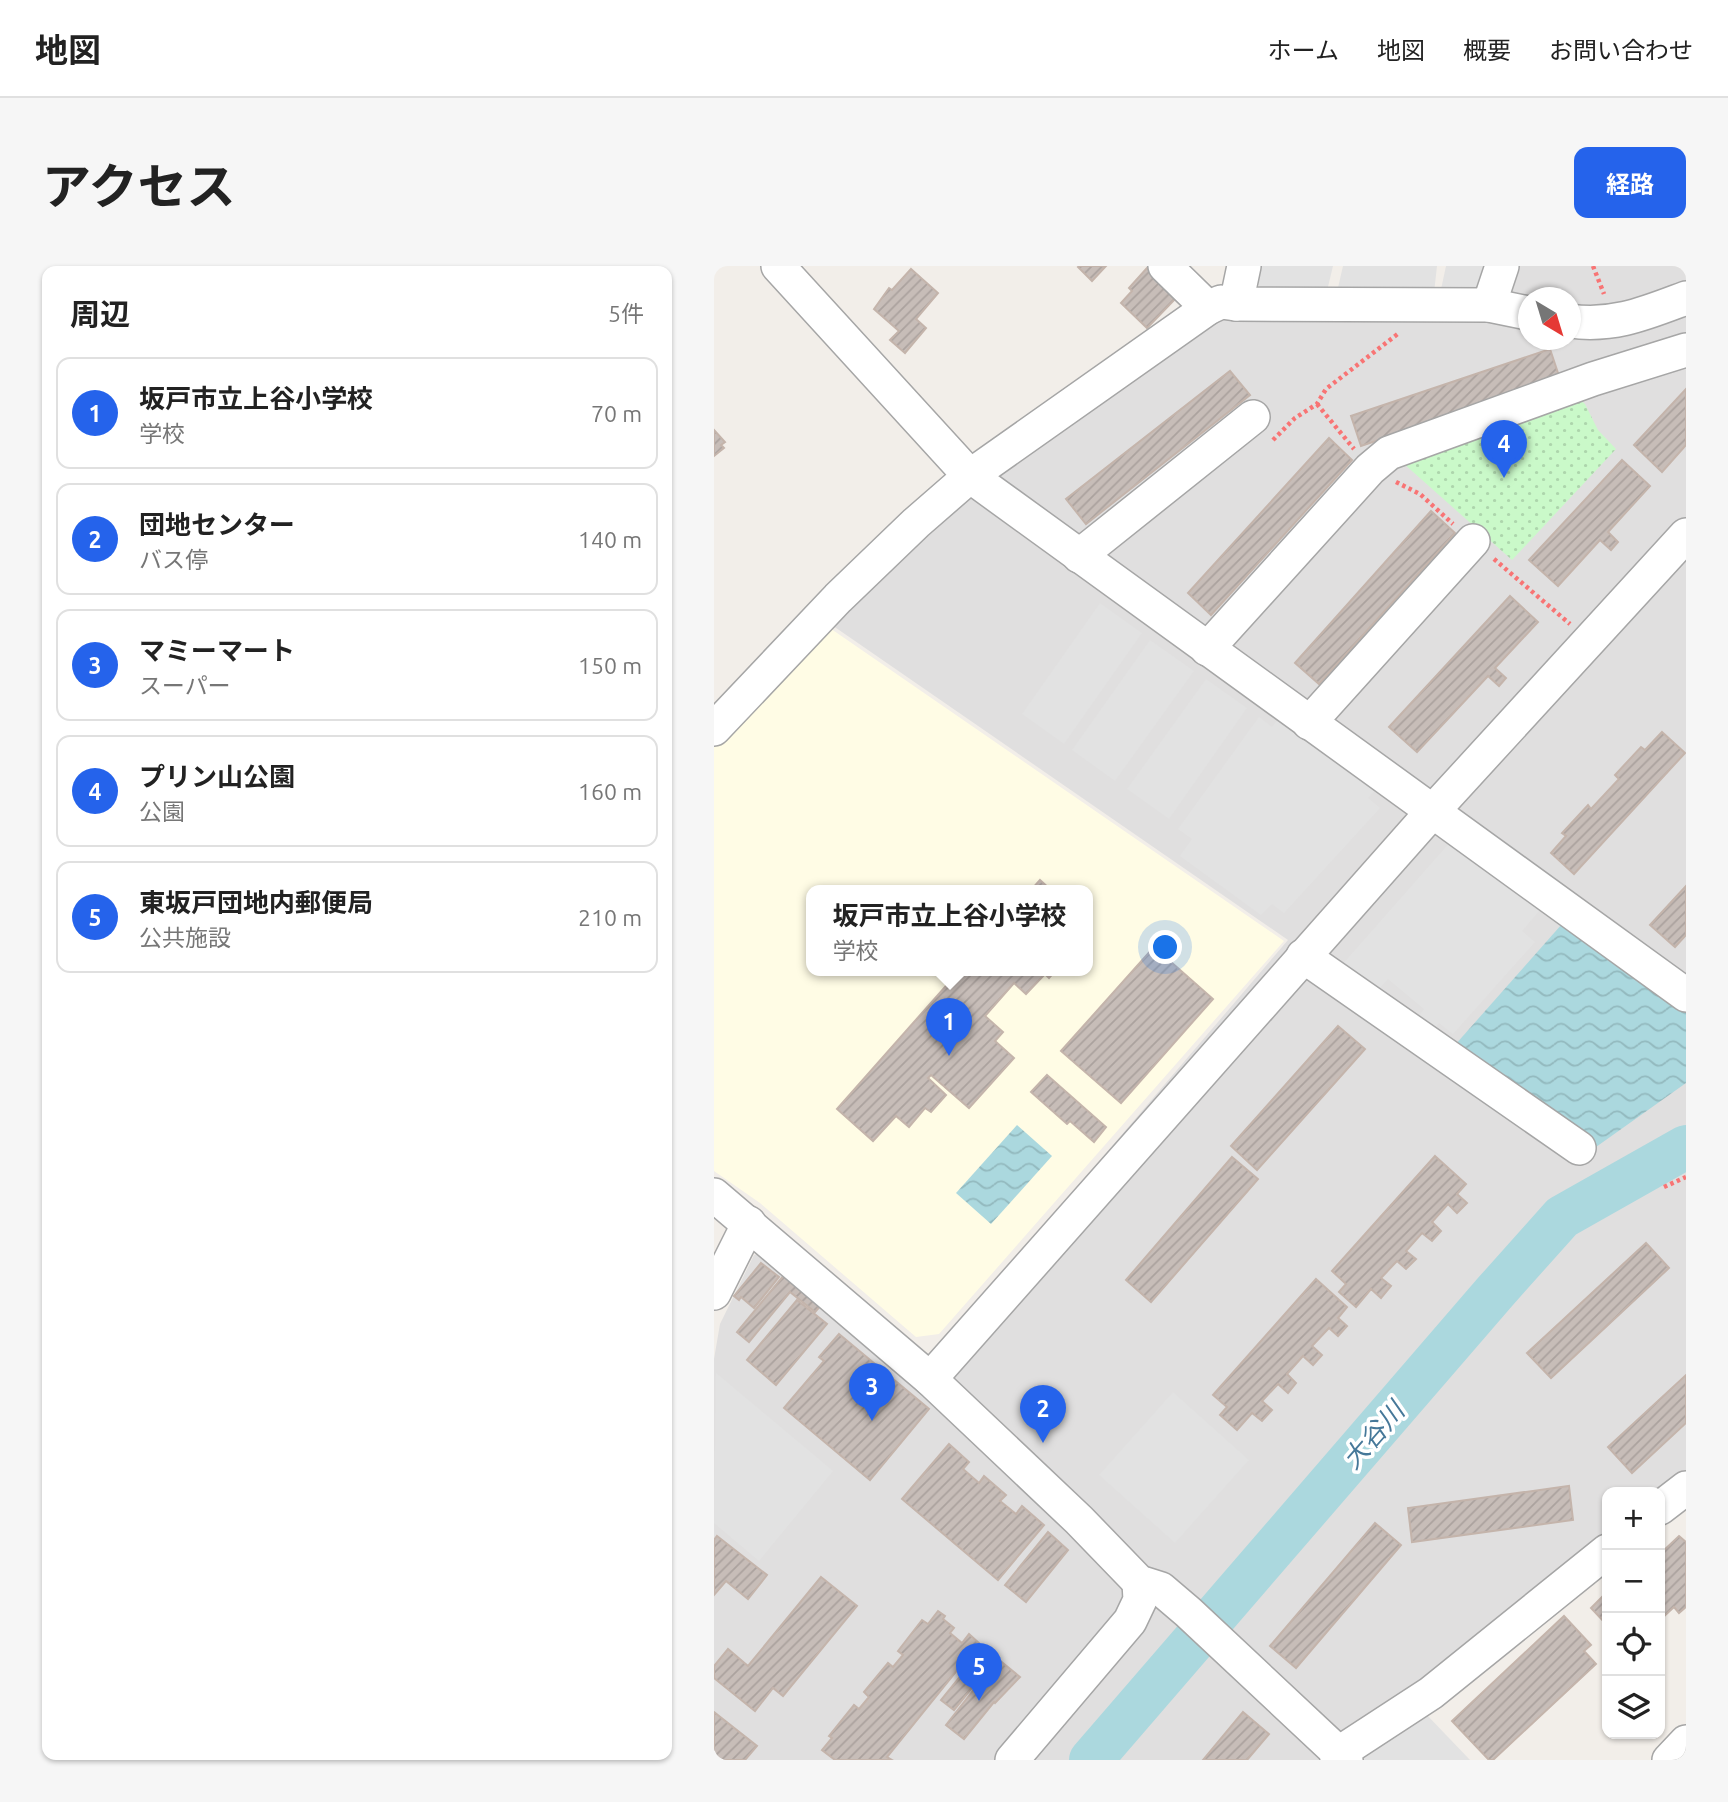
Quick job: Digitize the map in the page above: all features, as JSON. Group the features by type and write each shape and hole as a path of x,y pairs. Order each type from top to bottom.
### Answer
{"street":[{"path":"778,266 970,476 1432,812 1681,982"},
{"path":"1165,266 1222,306 1489,305 1518,311"},
{"path":"714,729 838,598 916,523 970,476 1222,306 1244,266"},
{"path":"1489,305 1502,266"},
{"path":"1581,322 1607,323 1632,318 1686,298"},
{"path":"1207,649 1370,469 1389,453 1593,379 1686,349"},
{"path":"1079,556 1261,430"},
{"path":"930,1378 1432,812 1686,535"},
{"path":"1309,723 1473,541"},
{"path":"1303,956 1579,1148"},
{"path":"714,1195 930,1378 1079,1520 1139,1582 1161,1589 1188,1612 1341,1758 1431,1693 1602,1555"},
{"path":"714,1293 749,1223"},
{"path":"1665,1504 1686,1488"},
{"path":"1012,1760 1130,1621 1139,1600 1139,1582"},
{"path":"1669,1760 1686,1742"}],"path":[{"path":"1261,430 1295,418 1317,404 1326,389 1352,367 1436,305"},
{"path":"1317,404 1370,469 1420,494 1576,629"},
{"path":"1664,1187 1686,1177"}],"shaded area":[{"path":"1258,266 1333,266 1327,291 1264,292 1255,281"},
{"path":"1343,266 1437,266 1434,293 1337,292"},
{"path":"1446,266 1492,266 1484,290 1440,294"},
{"path":"1513,266 1686,266 1686,1476 1665,1489 1602,1487 1602,1542 1326,1760 714,1760 714,1359 720,1324 754,1255 763,1252 914,1378 1288,940 826,621 986,481 1220,318 1496,312"},
{"path":"1100,603 1142,633 1064,744 1022,714"},
{"path":"824,624 1284,941 939,1334 916,1337 760,1203 714,1171 714,747"},
{"path":"1150,640 1194,671 1115,781 1072,750"},
{"path":"1206,679 1247,708 1169,819 1127,789"},
{"path":"1281,715 1378,787 1368,798 1380,808 1284,913 1272,904 1261,915 1180,856 1192,839 1178,829 1259,717 1272,727"},
{"path":"1452,840 1545,904 1522,931 1535,942 1453,1034 1439,1023 1431,1033 1415,1021 1424,1009 1388,979 1376,992 1341,966"},
{"path":"716,1373 833,1471 759,1561 714,1523"},
{"path":"1173,1392 1249,1460 1175,1543 1099,1475"},
{"path":"1424,1712 1470,1760 1364,1760 1361,1757"}],"green space":[{"path":"1575,396 1585,404 1598,430 1616,449 1512,560 1403,463"}],"water":[{"path":"1562,924 1686,1012 1686,1083 1596,1147 1455,1045"},
{"path":"1017,1125 1052,1156 991,1224 956,1193"}],"building":[{"path":"1079,266 1106,266 1092,281"},
{"path":"1147,268 1177,297 1147,328 1121,303 1132,291 1129,288"},
{"path":"911,269 938,293 916,319 926,328 905,353 890,340 899,331 874,309 889,288 892,290"},
{"path":"1547,350 1550,350 1560,379 1361,446 1351,416"},
{"path":"1230,371 1250,395 1086,524 1066,499"},
{"path":"1686,389 1686,445 1662,472 1634,445"},
{"path":"714,430 725,442 721,445 724,448 714,456"},
{"path":"1329,438 1352,460 1211,615 1188,593"},
{"path":"1622,460 1650,486 1608,532 1618,542 1611,550 1600,540 1558,586 1529,560"},
{"path":"1431,511 1455,533 1319,684 1295,663"},
{"path":"1510,596 1538,622 1495,668 1506,678 1499,686 1488,676 1417,752 1389,727"},
{"path":"1662,732 1685,753 1574,874 1551,853 1566,836 1562,833 1588,805 1591,809 1619,779 1615,775 1641,747 1645,750"},
{"path":"1686,886 1686,935 1675,947 1650,925"},
{"path":"1154,947 1213,999 1121,1103 1061,1051"},
{"path":"955,976 1043,976 1026,994 1014,983 985,1016 1003,1032 995,1041 1014,1058 969,1108 931,1075 928,1078 946,1095 931,1112 925,1108 909,1127 896,1116 873,1141 837,1109"},
{"path":"1338,1026 1365,1049 1257,1170 1231,1146"},
{"path":"1047,1075 1106,1127 1094,1142 1070,1121 1067,1124 1031,1092"},
{"path":"1435,1156 1466,1184 1457,1194 1467,1203 1457,1213 1448,1204 1432,1222 1441,1231 1432,1241 1422,1233 1406,1251 1416,1259 1406,1269 1397,1261 1381,1278 1391,1286 1381,1298 1371,1289 1356,1307 1339,1292 1346,1284 1332,1271"},
{"path":"1232,1157 1258,1179 1151,1302 1126,1280"},
{"path":"1646,1243 1669,1268 1551,1378 1527,1353"},
{"path":"761,1263 779,1277 754,1308 741,1297 739,1300 734,1296"},
{"path":"785,1274 822,1304 815,1312 790,1292 749,1342 737,1332"},
{"path":"1316,1279 1347,1307 1338,1318 1347,1326 1338,1336 1329,1328 1312,1346 1322,1355 1313,1365 1303,1356 1287,1374 1296,1383 1288,1393 1278,1384 1262,1401 1272,1410 1262,1421 1252,1413 1237,1430 1220,1415 1227,1407 1213,1395"},
{"path":"797,1300 827,1324 776,1385 747,1360"},
{"path":"839,1334 929,1409 870,1480 784,1408 824,1361 819,1357"},
{"path":"1686,1375 1686,1423 1632,1473 1608,1447"},
{"path":"949,1444 969,1462 963,1469 979,1483 984,1476 1006,1495 1000,1501 1016,1514 1022,1506 1044,1525 998,1580 902,1499"},
{"path":"1569,1486 1573,1520 1412,1542 1408,1508"},
{"path":"1375,1523 1401,1545 1296,1668 1270,1646"},
{"path":"1048,1532 1068,1550 1026,1602 1005,1585"},
{"path":"717,1536 767,1575 748,1599 726,1581 714,1595 714,1540"},
{"path":"1679,1536 1686,1542 1686,1607 1679,1613 1674,1607 1665,1615 1665,1550"},
{"path":"821,1577 857,1606 783,1696 773,1688 755,1711 714,1678 714,1666 728,1649 748,1666"},
{"path":"1602,1597 1602,1620 1591,1608"},
{"path":"938,1611 954,1628 950,1633 962,1643 969,1634 979,1643 887,1757 892,1760 835,1760 822,1750 832,1738 829,1736 854,1705 859,1709 869,1697 864,1692 888,1663 893,1667 903,1655 898,1651 922,1620 928,1624"},
{"path":"1564,1616 1591,1645 1584,1651 1596,1664 1493,1760 1489,1760 1452,1721"},
{"path":"984,1647 997,1657 954,1710 941,1700"},
{"path":"998,1659 1020,1677 994,1702 964,1739 946,1725"},
{"path":"714,1712 757,1746 745,1760 714,1760"},
{"path":"1243,1712 1269,1734 1247,1760 1203,1760"}],"waterway":[{"name":"大谷川","path":"1091,1760 1562,1217 1686,1147"}],"place":[{"name":"プリン山公園","path":"1504,478"},
{"name":"坂戸市立上谷小学校","path":"949,1056"},
{"name":"マミーマート","path":"872,1421"},
{"name":"団地センター","path":"1043,1443"},
{"name":"東坂戸団地内郵便局","path":"979,1701"}]}
